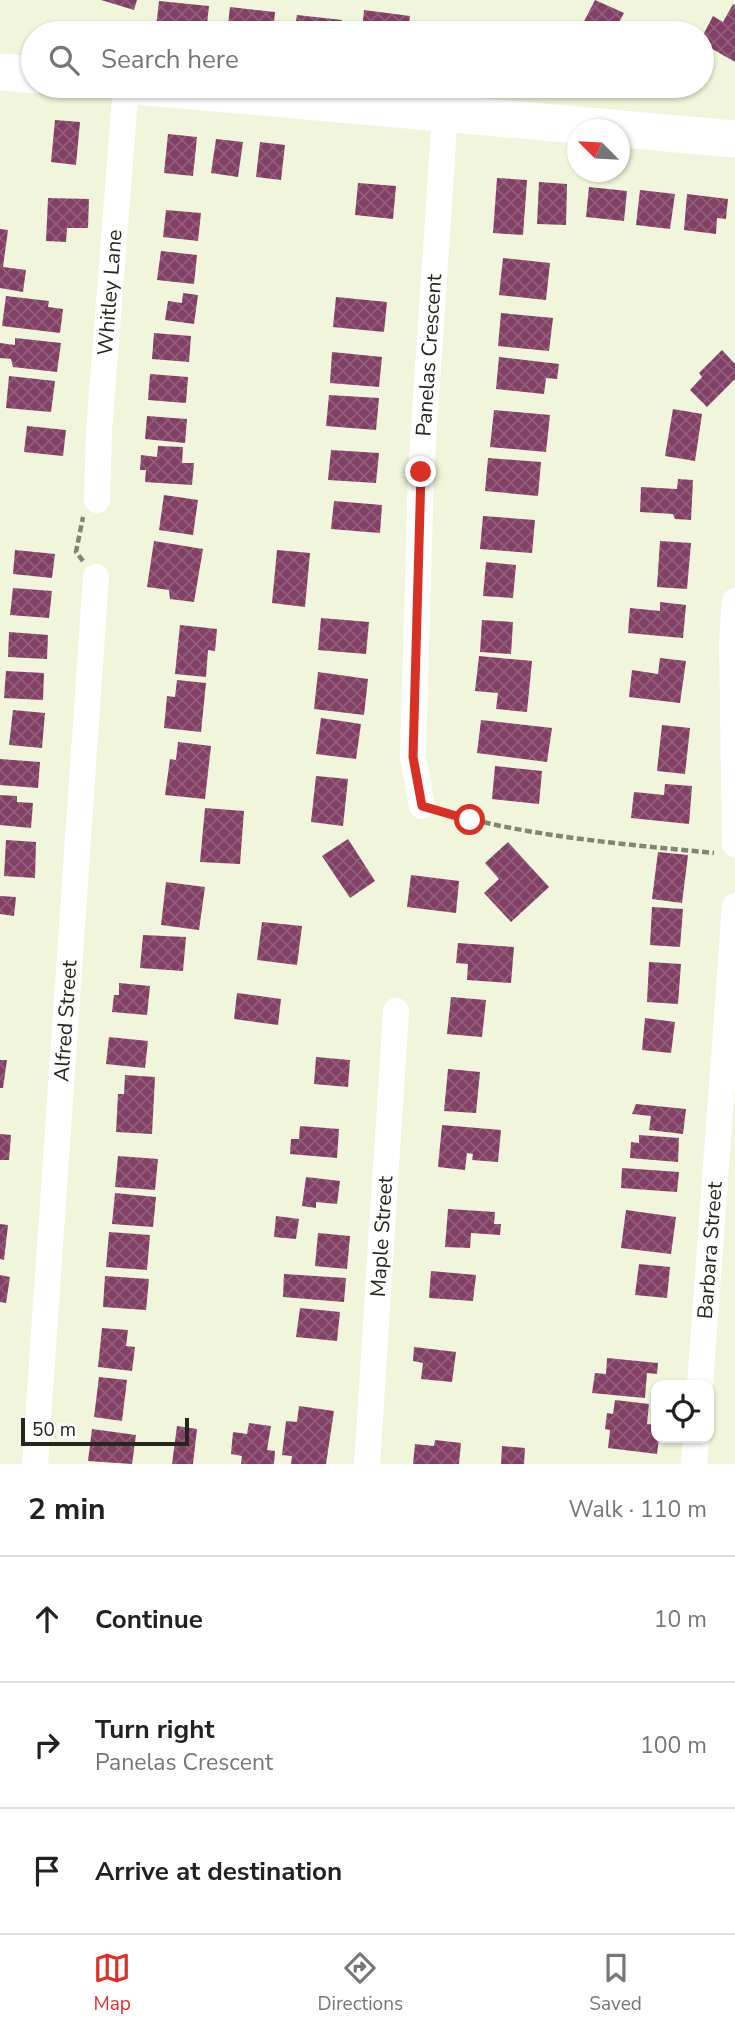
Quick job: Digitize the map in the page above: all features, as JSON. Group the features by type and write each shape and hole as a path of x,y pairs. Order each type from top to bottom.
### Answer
{"main road":[{"path":"0,72 21,74"},
{"path":"269,98 735,139"}],"street":[{"name":"Whitley Lane","path":"97,500 99,430 125,98"},
{"name":"Panelas Crescent","path":"422,806 413,757 421,472 446,114"},
{"name":"Alfred Street","path":"35,1464 96,577"},
{"path":"728,849 735,601"},
{"name":"Barbara Street","path":"700,1380 735,906"},
{"name":"Maple Street","path":"368,1464 396,1011"},
{"path":"694,1464 696,1443"}],"path":[{"path":"96,577 76,552 82,519 97,500"},
{"path":"422,806 470,820 574,839 728,849"}],"building":[{"path":"101,0 137,0 134,10"},
{"path":"595,0 624,13 620,21 584,21"},
{"path":"159,1 209,6 207,21 157,21"},
{"path":"733,4 735,5 735,62 714,50 714,21 710,21 713,16 723,22"},
{"path":"230,7 275,12 274,21 228,21"},
{"path":"364,10 410,16 409,21 363,21"},
{"path":"297,15 342,20 342,21 296,21"},
{"path":"55,120 80,122 76,165 51,162"},
{"path":"168,134 197,137 193,176 164,173"},
{"path":"216,139 243,142 238,177 211,173"},
{"path":"260,142 285,145 281,180 256,177"},
{"path":"497,178 527,180 523,235 493,233"},
{"path":"539,182 567,184 566,225 537,224"},
{"path":"358,183 396,186 393,219 355,215"},
{"path":"589,187 627,191 624,221 586,217"},
{"path":"640,190 675,194 670,229 636,225"},
{"path":"687,194 728,199 726,219 717,218 716,234 684,230"},
{"path":"48,198 89,199 88,228 67,228 66,242 46,241"},
{"path":"166,210 201,213 198,241 163,237"},
{"path":"0,229 8,230 3,267 26,270 23,292 0,288"},
{"path":"161,251 197,255 194,284 157,280"},
{"path":"503,258 550,263 546,300 499,295"},
{"path":"183,293 198,295 194,324 165,320 168,301 182,303"},
{"path":"6,296 49,301 48,307 63,309 60,333 2,326"},
{"path":"336,297 387,302 384,332 333,327"},
{"path":"501,313 553,318 549,351 498,346"},
{"path":"154,333 191,336 189,362 152,359"},
{"path":"15,338 61,343 57,372 13,367 11,359 0,358 0,343 15,345"},
{"path":"722,350 735,364 735,379 707,407 690,390 702,377 699,373"},
{"path":"332,352 382,357 379,387 330,383"},
{"path":"499,357 559,364 557,379 546,378 544,394 496,389"},
{"path":"150,374 188,377 186,403 148,400"},
{"path":"9,376 55,381 51,412 6,408"},
{"path":"329,395 379,398 376,430 326,426"},
{"path":"673,409 702,414 695,461 665,456"},
{"path":"494,410 550,415 546,452 490,447"},
{"path":"147,416 187,419 185,443 145,439"},
{"path":"27,426 66,430 63,456 24,452"},
{"path":"158,446 183,447 182,463 194,463 192,485 145,482 146,470 140,470 141,455 157,457"},
{"path":"331,450 379,453 376,483 328,480"},
{"path":"488,458 541,462 538,496 485,491"},
{"path":"678,479 693,480 691,520 675,519 673,514 640,512 641,487 677,489"},
{"path":"164,495 198,500 193,535 159,530"},
{"path":"334,501 382,505 380,533 331,529"},
{"path":"483,516 535,520 532,553 480,549"},
{"path":"154,541 203,549 194,602 170,599 169,590 147,587"},
{"path":"660,541 691,543 687,589 657,587"},
{"path":"15,550 55,554 52,578 13,574"},
{"path":"277,550 310,553 305,607 272,603"},
{"path":"486,562 516,565 513,598 483,596"},
{"path":"13,588 52,591 49,618 10,615"},
{"path":"660,602 686,605 683,638 628,633 630,608 660,611"},
{"path":"321,618 369,622 366,654 318,650"},
{"path":"482,620 513,622 511,654 480,652"},
{"path":"180,625 217,629 215,651 208,650 206,677 175,674"},
{"path":"9,632 48,635 47,659 8,657"},
{"path":"479,656 532,661 527,712 496,709 498,693 475,691"},
{"path":"660,658 686,661 680,703 629,697 632,670 658,674"},
{"path":"6,671 44,673 43,700 4,698"},
{"path":"318,672 368,679 364,715 314,709"},
{"path":"177,680 206,683 201,732 164,728 167,696 175,697"},
{"path":"13,710 45,713 42,748 9,745"},
{"path":"321,718 361,724 356,759 316,754"},
{"path":"481,720 552,728 547,762 477,753"},
{"path":"662,725 690,728 685,774 657,771"},
{"path":"178,742 211,746 205,799 165,795 170,759 176,760"},
{"path":"0,759 40,762 38,788 0,785"},
{"path":"495,766 542,771 539,804 492,799"},
{"path":"316,776 348,779 343,826 311,822"},
{"path":"665,784 692,786 689,824 631,818 634,792 664,795"},
{"path":"0,795 17,796 17,802 33,803 31,828 0,825"},
{"path":"205,808 244,811 240,864 200,862"},
{"path":"348,839 375,881 350,898 322,856"},
{"path":"6,840 36,842 35,878 4,876"},
{"path":"508,842 549,887 511,922 484,893 499,879 485,863"},
{"path":"658,852 688,855 682,903 652,899"},
{"path":"411,875 459,881 456,913 407,907"},
{"path":"166,882 205,887 199,930 161,925"},
{"path":"0,896 16,897 14,916 0,914"},
{"path":"652,907 683,909 680,947 650,945"},
{"path":"262,922 302,926 297,965 257,960"},
{"path":"143,935 186,937 183,971 140,968"},
{"path":"458,943 514,947 511,983 467,980 468,964 456,963"},
{"path":"649,962 681,964 678,1004 647,1002"},
{"path":"119,983 150,986 147,1015 112,1012 114,995 119,995"},
{"path":"237,993 281,999 278,1025 234,1019"},
{"path":"451,997 486,1000 482,1037 447,1034"},
{"path":"645,1018 675,1022 671,1053 642,1050"},
{"path":"109,1037 148,1041 145,1068 106,1064"},
{"path":"316,1057 350,1060 348,1087 314,1084"},
{"path":"0,1060 7,1060 3,1088 0,1088"},
{"path":"448,1069 480,1072 476,1113 444,1111"},
{"path":"125,1075 155,1077 152,1134 116,1132 118,1094 124,1094"},
{"path":"636,1104 686,1109 683,1134 649,1130 651,1116 632,1114"},
{"path":"442,1125 501,1130 498,1162 472,1160 473,1154 467,1153 465,1170 438,1167"},
{"path":"300,1126 339,1129 337,1158 290,1154 291,1139 299,1139"},
{"path":"0,1134 11,1135 9,1160 0,1160"},
{"path":"639,1135 679,1138 678,1162 630,1158 631,1142 639,1143"},
{"path":"118,1156 158,1159 155,1190 115,1187"},
{"path":"622,1168 679,1172 677,1192 621,1188"},
{"path":"306,1177 340,1181 337,1204 316,1202 316,1208 302,1206"},
{"path":"115,1193 156,1197 153,1227 112,1224"},
{"path":"448,1209 495,1212 494,1224 501,1224 500,1235 471,1233 470,1248 445,1247"},
{"path":"626,1210 676,1217 671,1254 621,1248"},
{"path":"276,1216 299,1219 296,1239 274,1237"},
{"path":"0,1224 8,1225 4,1260 0,1259"},
{"path":"109,1232 150,1235 147,1270 106,1267"},
{"path":"318,1233 350,1236 347,1269 315,1266"},
{"path":"639,1264 670,1267 667,1298 635,1295"},
{"path":"431,1271 476,1275 473,1301 429,1298"},
{"path":"284,1274 346,1278 344,1302 283,1297"},
{"path":"0,1275 10,1277 6,1303 0,1302"},
{"path":"105,1276 149,1279 146,1310 103,1307"},
{"path":"300,1308 340,1312 337,1341 296,1337"},
{"path":"102,1328 128,1330 126,1346 135,1347 132,1371 98,1367"},
{"path":"414,1347 456,1352 452,1382 421,1379 423,1363 413,1361"},
{"path":"607,1358 658,1363 657,1374 647,1373 645,1398 592,1393 595,1373 606,1374"},
{"path":"99,1377 127,1380 122,1421 94,1417"},
{"path":"615,1400 649,1404 647,1424 651,1424 651,1443 658,1443 657,1454 608,1448 610,1430 605,1429 607,1413 613,1414"},
{"path":"299,1406 334,1411 326,1464 291,1464 292,1456 282,1455 286,1421 297,1422"},
{"path":"249,1423 271,1426 267,1450 275,1451 274,1464 241,1464 242,1456 231,1454 233,1432 247,1434"},
{"path":"177,1426 197,1429 193,1464 172,1464"},
{"path":"92,1429 136,1435 132,1464 88,1461"},
{"path":"435,1440 461,1443 459,1464 413,1464 415,1444 434,1446"},
{"path":"502,1446 525,1448 524,1464 501,1464"}],"route":[{"path":"421,472 413,757 422,806 470,820"}]}
